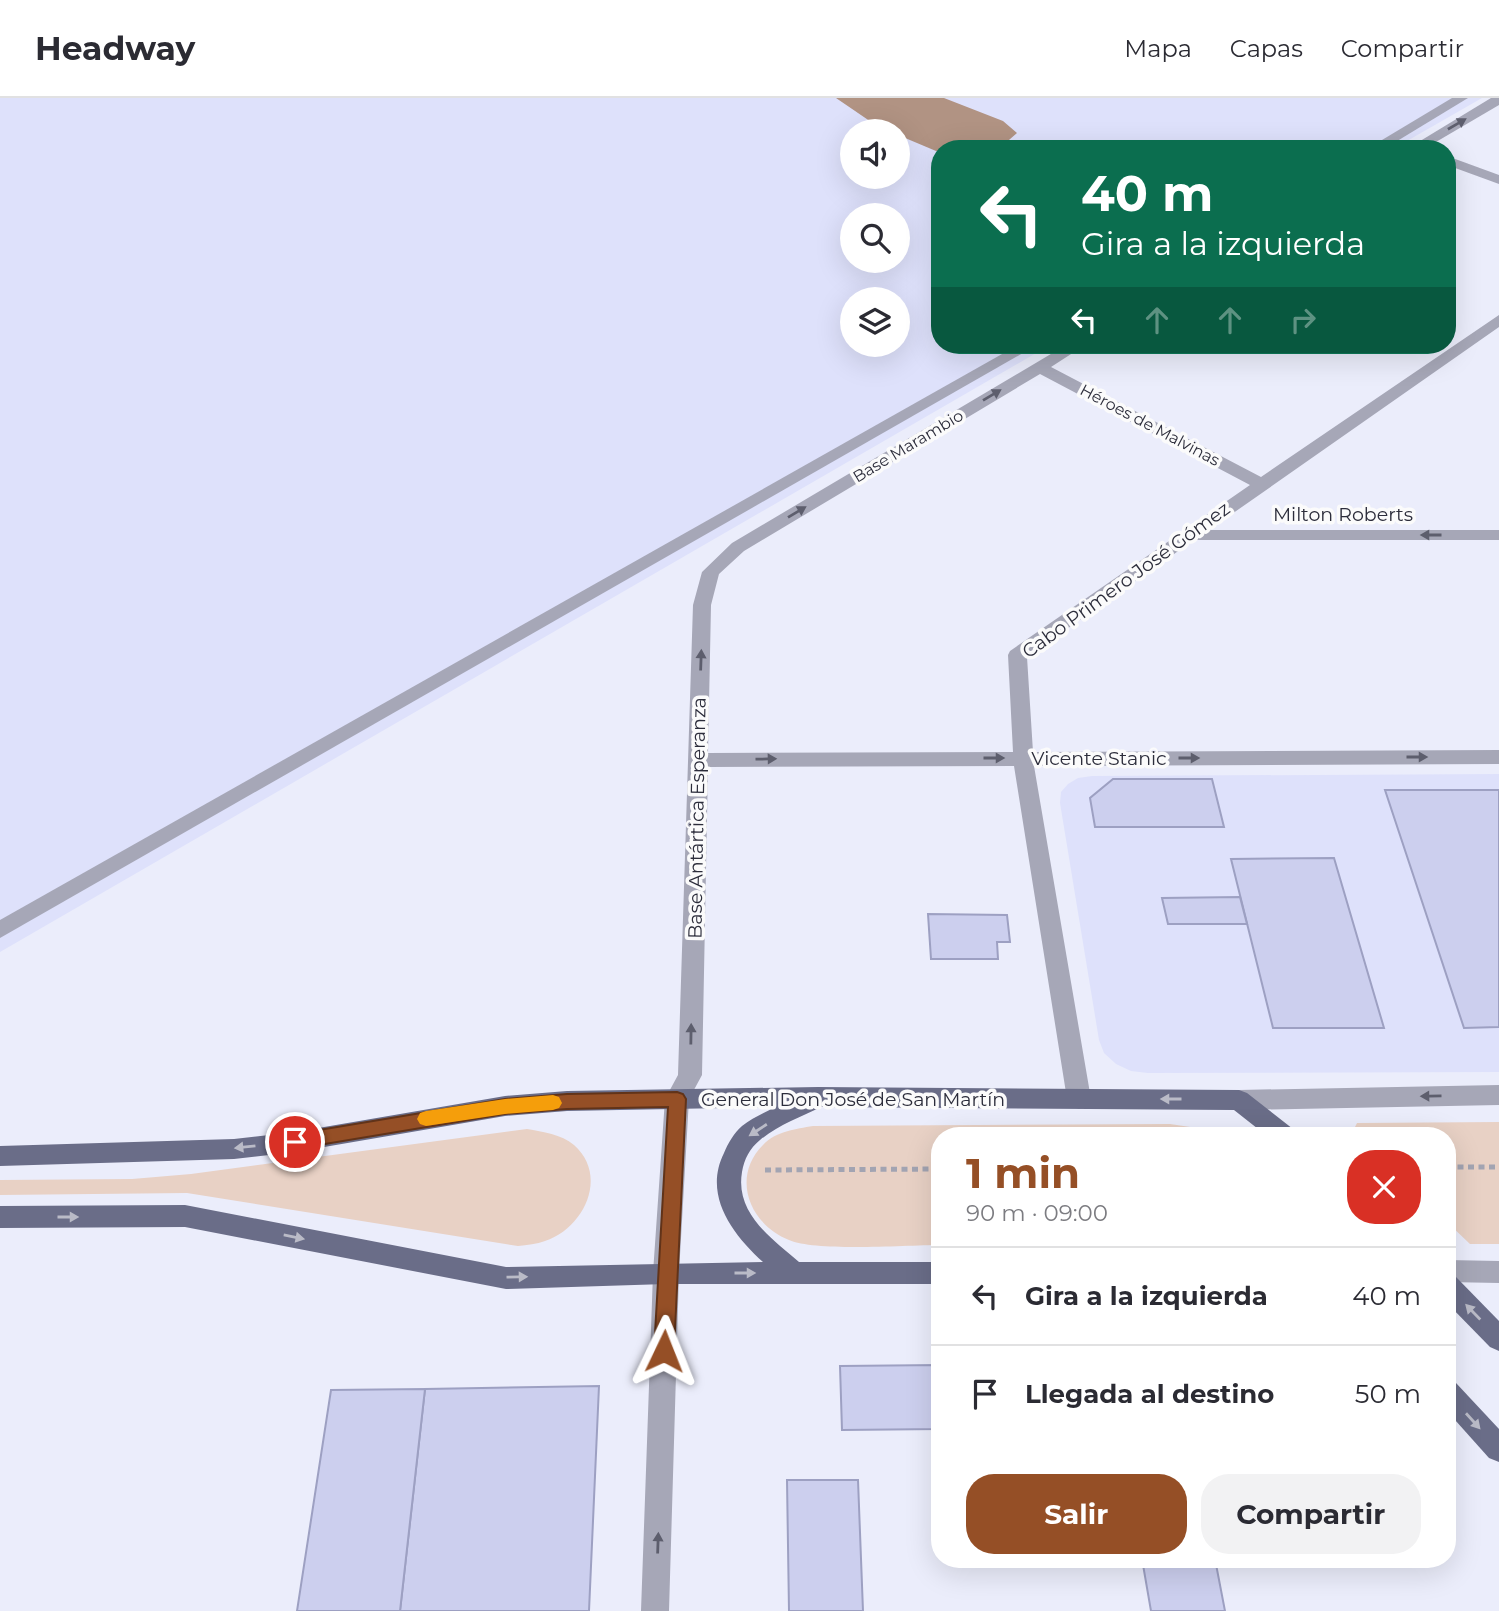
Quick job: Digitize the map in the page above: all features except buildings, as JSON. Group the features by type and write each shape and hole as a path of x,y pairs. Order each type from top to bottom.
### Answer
{"main road":[{"name":"General Don José de San Martín","path":"0,1156 233,1149 295,1142 505,1106 567,1101 818,1097 1239,1100"},
{"path":"794,1273 752,1235 733,1212 726,1184 733,1157 750,1135 818,1097"},
{"path":"1239,1100 1274,1127"},
{"path":"0,1217 185,1216 506,1278 666,1273 931,1273"},
{"path":"1456,1294 1499,1339"},
{"path":"1456,1402 1499,1449"}],"street":[{"path":"1389,140 1461,98"},
{"path":"1430,140 1499,99"},
{"path":"1456,163 1499,180"},
{"name":"Cabo Primero José Gómez","path":"1456,350 1499,320"},
{"path":"1479,334 1499,343"},
{"path":"0,930 1013,354"},
{"name":"Base Marambio","path":"738,547 1061,354"},
{"name":"Cabo Primero José Gómez","path":"1079,1099 1023,758 1017,655 1450,354"},
{"name":"Héroes de Malvinas","path":"1039,367 1261,484"},
{"name":"Milton Roberts","path":"1188,534 1499,535"},
{"name":"Base Antártica Esperanza","path":"655,1611 666,1273 677,1099 690,1075 702,605 711,572 738,547"},
{"name":"Vicente Stanic","path":"698,760 1499,757"},
{"name":"General Don José de San Martín","path":"1239,1100 1499,1095"},
{"path":"1456,1271 1499,1272"}],"path":[{"path":"1456,1167 1499,1167"},
{"path":"729,1170 931,1169"}],"shaded area":[{"path":"0,98 1482,98 1409,140 931,140 931,354 1034,354 0,952"},
{"path":"836,98 944,98 1003,121 1017,133 1009,140 931,140 931,149 910,140 910,119 867,119"},
{"path":"1499,774 1499,1072 1148,1073 1131,1071 1116,1064 1104,1053 1099,1040 1060,803 1061,792 1068,784 1078,778 1092,776"},
{"path":"1499,1122 1499,1244 1470,1244 1456,1231 1456,1127 1355,1127 1357,1123"},
{"path":"1170,1124 1190,1127 931,1127 931,1245 840,1247 802,1244 775,1233 755,1211 749,1198 748,1171 753,1158 763,1145 786,1131 813,1126"},
{"path":"527,1129 569,1141 584,1157 590,1171 587,1200 581,1213 559,1234 535,1244 518,1246 187,1193 0,1195 0,1180 132,1179 191,1174"}],"slow traffic":[{"path":"426,1119 505,1106 553,1103"}],"route":[{"path":"295,1142 505,1106 567,1101 677,1099 664,1351"}]}
